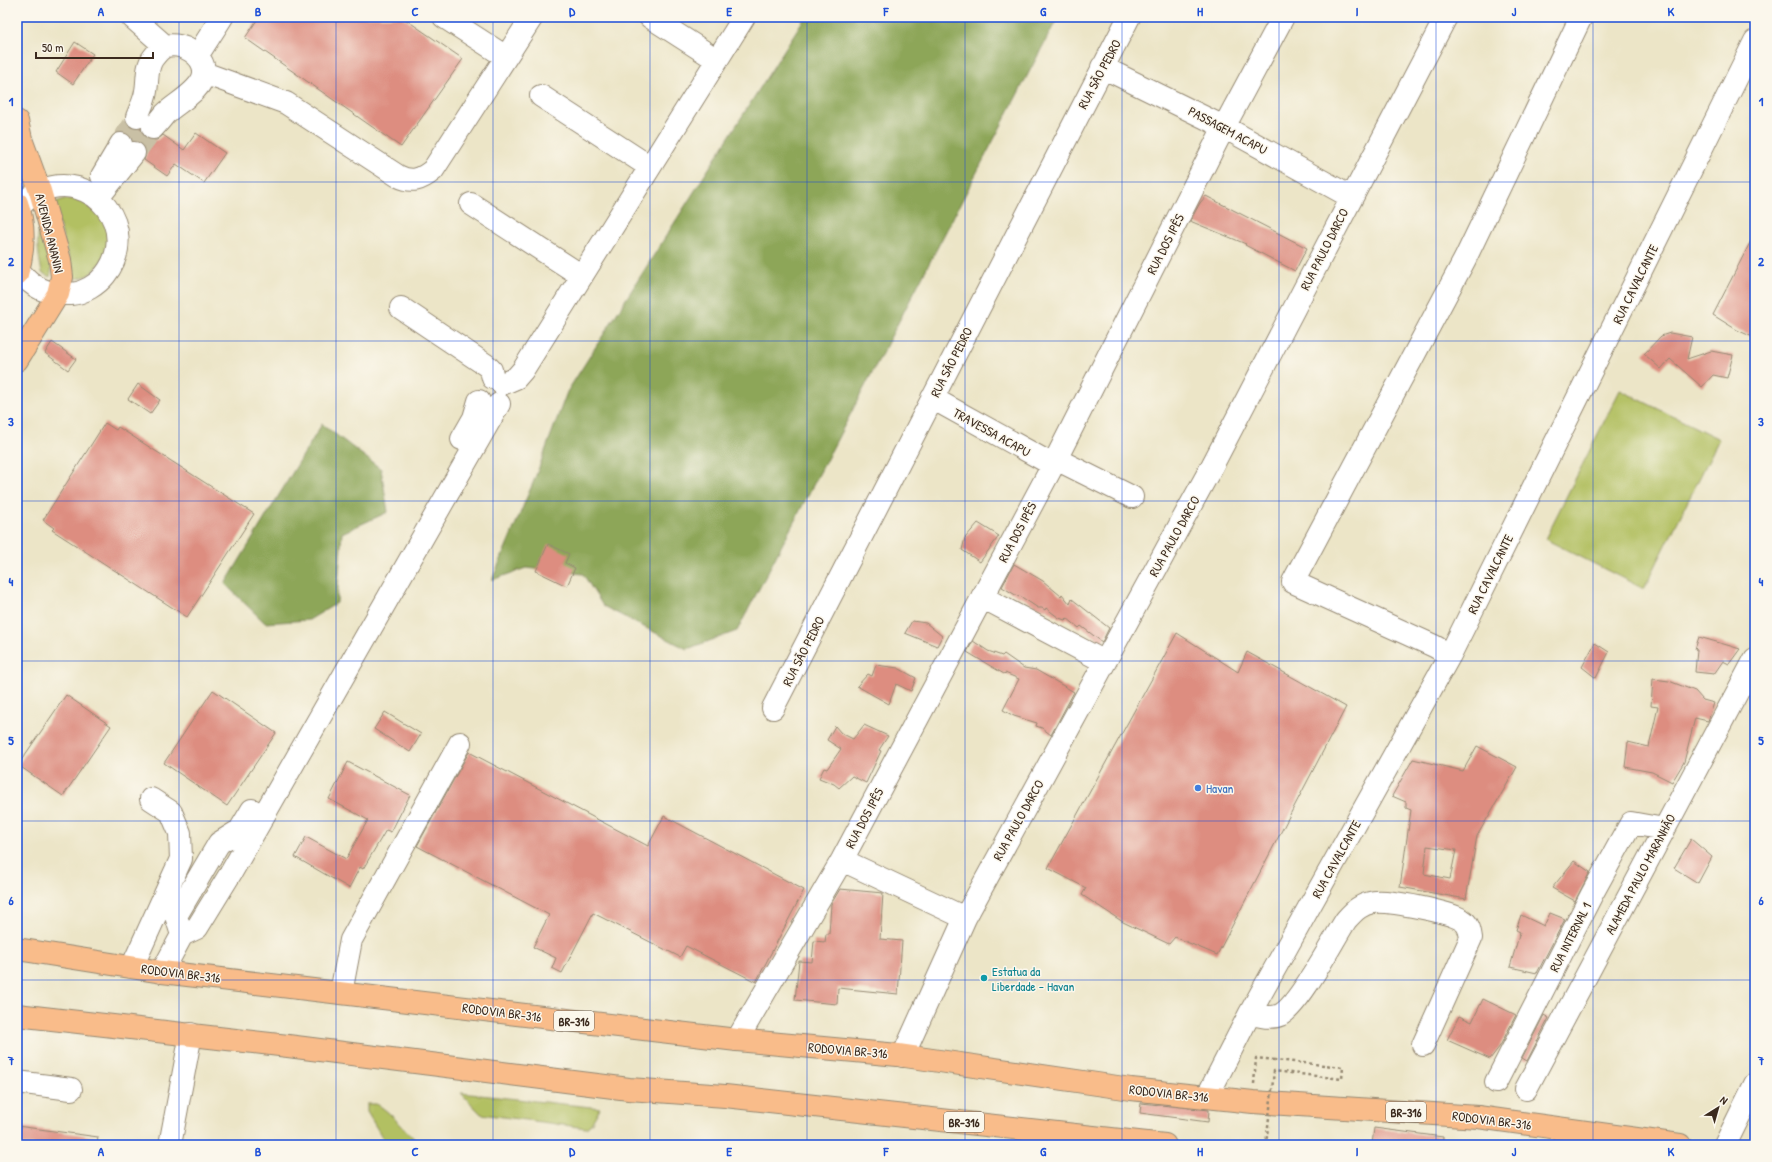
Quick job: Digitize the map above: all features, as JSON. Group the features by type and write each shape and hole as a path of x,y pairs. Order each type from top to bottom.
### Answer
{"main road":[{"name":"AVENIDA ANANIN","path":"17,121 26,154 40,191 60,260 62,277 58,294 17,360"},
{"name":"AVENIDA ANANIN","path":"18,205 23,232 18,272"},
{"name":"RODOVIA BR-316","path":"17,949 162,972 737,1040 904,1056 1131,1089 1253,1102 1478,1117 1680,1145"},
{"name":"BR-316","path":"17,1015 191,1034 629,1089 725,1096 1165,1145"}],"street":[{"path":"132,17 165,46"},
{"path":"222,17 201,64 196,90 165,114 145,123 147,77 152,59 165,46 175,45 186,47 201,64 286,103 398,176 406,180 414,181 420,179 433,170 532,17"},
{"path":"444,17 506,57"},
{"path":"650,17 717,60"},
{"path":"162,972 182,935 197,928 214,901 246,833 493,392 516,378 523,370 744,17"},
{"name":"RUA SÃO PEDRO","path":"773,708 1129,17"},
{"name":"RUA DOS IPÊS","path":"737,1040 842,860 1054,462 1224,126 1283,17"},
{"name":"RUA PAULO DARCO","path":"904,1056 965,918 1212,468 1351,197 1446,17"},
{"path":"1450,655 1434,646 1293,582 1465,260 1581,17"},
{"name":"RUA CAVALCANTE","path":"1207,1097 1250,1013 1450,655 1755,41"},
{"name":"PASSAGEM ACAPU","path":"1102,67 1224,126 1351,197"},
{"path":"541,96 650,167"},
{"path":"94,196 128,149"},
{"path":"18,205 40,191 57,186 74,186 94,196 109,210 115,224 118,239 116,254 110,268 101,280 88,289 74,294 58,294 42,290 28,282 18,272"},
{"path":"471,204 582,276"},
{"path":"401,308 486,365 491,370 493,392"},
{"name":"TRAVESSA ACAPU","path":"932,398 1054,462 1132,497"},
{"path":"982,597 1105,662"},
{"name":"ALAMEDA PAULO MARANHÃO","path":"1526,1089 1755,659"},
{"path":"341,993 351,940 460,743"},
{"path":"132,967 181,859 180,833 171,812 151,799"},
{"name":"RUA INTERNAL 1","path":"1496,1082 1592,894 1631,823 1664,830"},
{"path":"182,935 176,916 219,843 246,833"},
{"path":"842,860 965,918"},
{"path":"192,888 214,901"},
{"path":"1250,1013 1263,1017 1280,1015 1296,1002 1342,926 1357,908 1375,902 1401,905 1446,914 1462,920 1470,929 1471,938 1423,1045"},
{"path":"170,1145 191,1034"},
{"path":"17,1082 71,1089"},
{"path":"1725,1145 1755,1084"}],"path":[{"path":"1253,1102 1256,1058 1343,1067 1342,1079 1274,1071 1266,1145"}],"green space":[{"path":"805,17 1058,17 737,631 687,649 603,606 583,574 526,568 492,580 535,478 567,392"},
{"path":"64,199 76,199 87,203 97,210 108,231 107,248 103,259 96,269 87,276 75,279 53,203"},
{"path":"42,219 52,267 50,277 42,273 39,253 38,232"},
{"path":"1620,390 1719,439 1644,589 1545,539"},
{"path":"322,424 381,469 388,512 342,533 337,603 309,620 265,623 225,584"},
{"path":"461,1093 600,1108 591,1124 586,1128 481,1114"},
{"path":"367,1104 376,1104 381,1107 420,1145 387,1145 367,1112"}],"building":[{"path":"259,17 402,17 463,59 401,147 245,38"},
{"path":"75,42 93,54 73,84 56,72"},
{"path":"128,125 133,129 141,129 144,137 150,140 157,140 163,135 184,150 196,133 225,153 204,183 176,164 167,176 144,160 146,149 142,144 133,141 128,133 123,132"},
{"path":"1206,196 1307,248 1295,271 1245,245 1246,244 1190,221 1200,203"},
{"path":"1755,233 1755,338 1737,330 1713,315"},
{"path":"1670,333 1692,337 1687,359 1711,351 1733,355 1727,378 1713,375 1702,387 1670,359 1661,369 1644,354 1661,336"},
{"path":"52,342 76,359 68,370 45,353"},
{"path":"138,384 160,400 150,414 128,399"},
{"path":"105,423 116,430 118,427 254,514 187,617 52,530 54,528 43,520"},
{"path":"978,523 999,536 980,562 962,550 965,538"},
{"path":"548,544 569,554 565,563 575,568 567,586 536,571"},
{"path":"1014,564 1043,581 1061,596 1062,594 1070,604 1072,599 1109,628 1102,642 1081,626 1079,628 1067,618 1065,620 1059,618 1046,608 1045,610 1038,608 1020,596 1019,597 1002,587"},
{"path":"912,621 926,623 942,636 937,646 905,633"},
{"name":"Havan","path":"1177,633 1238,672 1247,652 1346,707 1217,955 1175,937 1169,944 1123,922 1082,895 1086,888 1048,868"},
{"path":"1699,637 1740,649 1729,664 1723,661 1714,674 1695,672 1697,650 1695,649"},
{"path":"973,641 988,651 1002,656 1004,654 1024,668 1036,670 1074,692 1051,735 1042,728 1036,726 1037,723 1014,716 1003,710 1019,679 1005,673 1004,674 967,652"},
{"path":"1595,643 1609,652 1596,678 1582,667"},
{"path":"876,665 898,668 916,678 911,691 896,684 889,704 857,686 868,674 872,676"},
{"path":"1653,679 1669,681 1695,691 1703,700 1714,703 1708,721 1695,718 1684,762 1672,782 1652,772 1625,767 1628,742 1649,747 1658,707 1651,706"},
{"path":"213,690 276,733 227,806 164,763"},
{"path":"66,695 111,726 63,796 18,765"},
{"path":"385,712 421,734 410,752 374,729"},
{"path":"864,725 888,736 879,750 881,751 866,783 852,776 839,788 834,784 819,778 824,768 827,769 841,749 827,740 835,726 841,733 853,739"},
{"path":"1477,746 1517,767 1477,836 1466,899 1400,887 1411,810 1406,808 1406,802 1392,796 1413,759 1463,771","holes":["1427,846 1456,850 1450,879 1424,874"]},
{"path":"469,752 648,846 664,816 804,890 756,982 686,946 680,957 593,913 562,973 552,968 556,958 533,947 549,915 417,846"},
{"path":"348,762 410,795 391,832 386,830 363,869 360,867 349,888 295,857 306,837 346,859 368,820 329,799"},
{"path":"1691,839 1712,857 1698,883 1674,868"},
{"path":"1574,861 1590,872 1575,901 1552,888"},
{"path":"840,889 883,893 880,939 902,941 898,994 838,988 837,1004 795,1000 799,961 812,962 814,941 825,942 826,934 829,934 831,904"},
{"path":"1550,913 1565,919 1537,973 1510,967 1520,932 1516,930 1521,915 1544,926"},
{"path":"1483,999 1516,1015 1500,1046 1490,1059 1447,1040 1459,1016 1472,1022"},
{"path":"1544,1015 1549,1018 1527,1061 1522,1058"},
{"path":"1141,1103 1209,1110 1208,1122 1140,1113"},
{"path":"17,1126 98,1137 97,1145 17,1145"},
{"path":"1374,1128 1443,1137 1442,1145 1372,1145"}],"tunnel":[{"path":"121,144 137,117"},
{"path":"134,153 153,128"}],"place":[{"name":"Havan","path":"1198,788"},
{"name":"Estatua da Liberdade - Havan","path":"984,978"}]}
